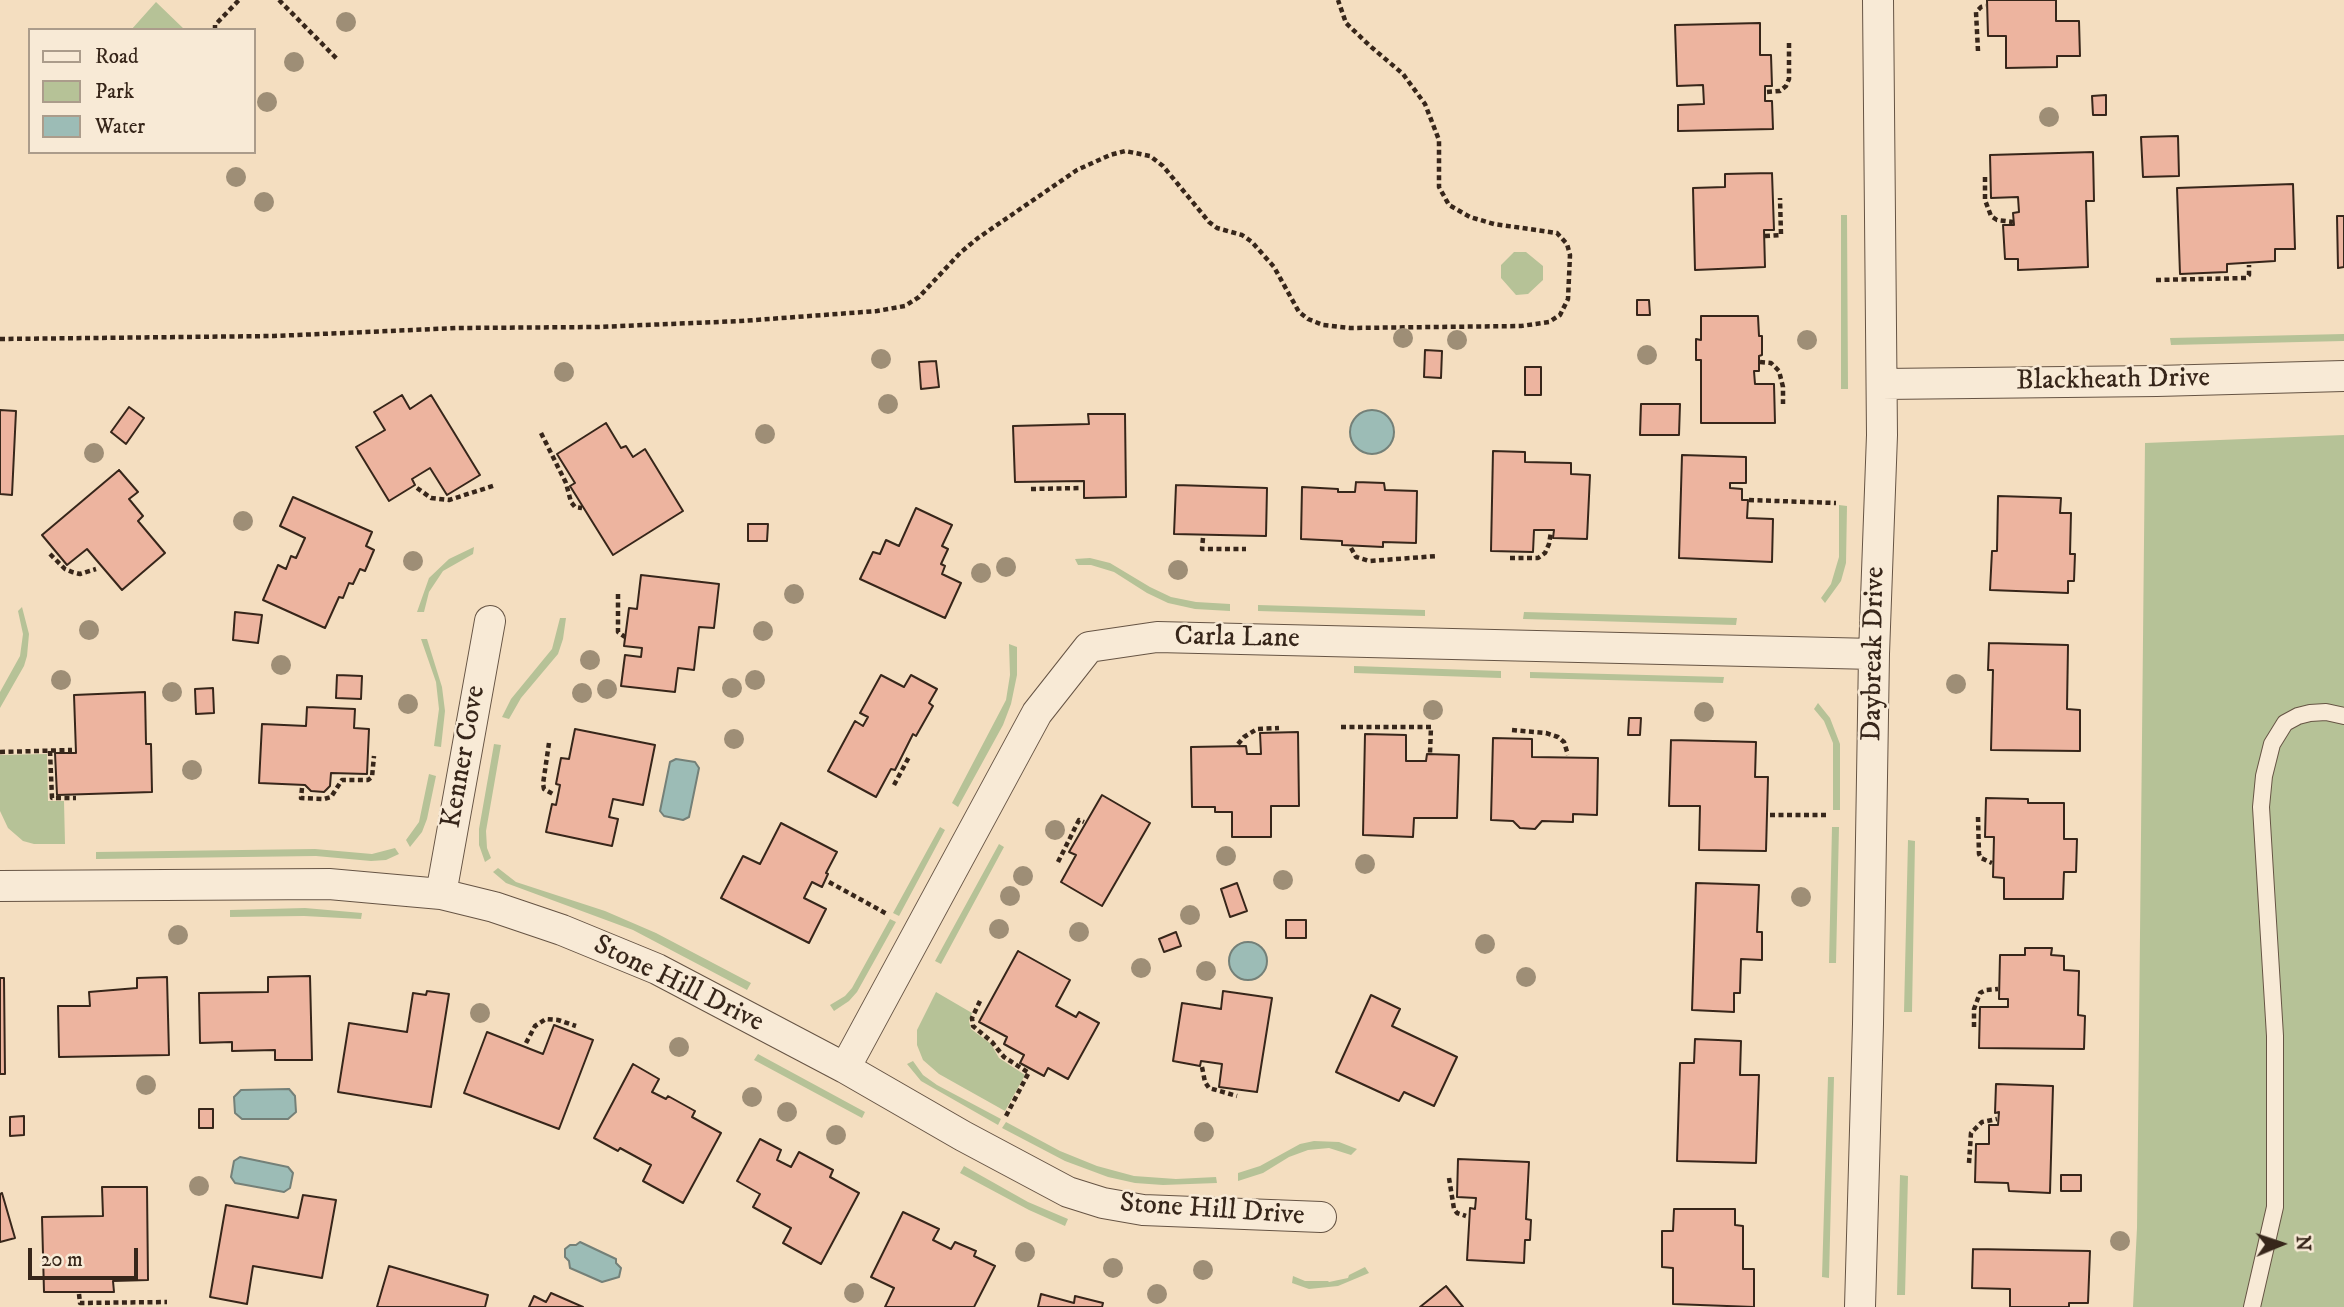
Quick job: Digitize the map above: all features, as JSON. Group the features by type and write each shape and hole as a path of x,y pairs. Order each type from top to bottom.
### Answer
{"street":[{"name":"Daybreak Drive","path":"1860,1307 1882,384 1878,0"},
{"name":"Blackheath Drive","path":"1882,384 2344,376"},
{"name":"Kenner Cove","path":"441,894 490,621"},
{"name":"Carla Lane","path":"845,1069 1037,713 1089,647 1157,637 1874,654"},
{"name":"Stone Hill Drive","path":"0,886 316,884 441,894 494,907 606,947 657,969 845,1069 1051,1185 1088,1199 1143,1210 1321,1217"}],"lane":[{"path":"2252,1307 2275,1207 2275,1036 2262,807 2264,776 2272,744 2285,723 2310,713 2326,712 2344,716"}],"path":[{"path":"215,28 239,0"},
{"path":"279,0 338,60"},
{"path":"0,339 171,335 274,336 458,328 621,327 877,311 905,306 919,297 960,253 978,238 1077,170 1125,151 1150,156 1163,166 1217,228 1242,235 1252,242 1274,267 1299,312 1323,325 1350,328 1521,326 1549,322 1560,315 1568,299 1570,256 1567,244 1557,233 1494,224 1471,218 1449,205 1439,187 1439,140 1424,104 1404,74 1346,23 1338,0"},
{"path":"1978,51 1976,12 1986,6"},
{"path":"1767,92 1780,91 1786,86 1789,41"},
{"path":"1985,177 1987,208 1997,220 2013,222"},
{"path":"1765,236 1781,235 1780,198"},
{"path":"2156,280 2246,278 2249,275 2249,265"},
{"path":"1760,362 1771,363 1779,371 1783,404"},
{"path":"541,433 566,482 571,502 575,507 582,508"},
{"path":"416,488 431,498 449,500 496,485"},
{"path":"1031,489 1082,488"},
{"path":"1749,500 1836,503"},
{"path":"1510,558 1538,558 1545,553 1551,533"},
{"path":"1203,538 1202,549 1245,549"},
{"path":"1351,548 1356,557 1369,561 1437,556"},
{"path":"50,554 65,569 72,572 80,574 96,569"},
{"path":"618,594 618,632 625,637"},
{"path":"1238,744 1257,729 1279,727"},
{"path":"1340,727 1430,727 1430,753"},
{"path":"1512,730 1546,733 1558,737 1564,741 1568,755"},
{"path":"550,743 543,784 544,789 553,794"},
{"path":"0,752 72,750"},
{"path":"50,751 52,798 76,798"},
{"path":"894,785 910,755"},
{"path":"302,788 302,798 331,797 342,780 368,780 372,777 374,756"},
{"path":"1770,815 1828,815"},
{"path":"1978,817 1979,854 1981,858 1992,863"},
{"path":"1058,862 1079,820 1084,822"},
{"path":"828,883 887,914"},
{"path":"1974,1027 1974,1009 1980,993 1998,989"},
{"path":"980,1001 972,1018 973,1026 992,1042 1004,1057 1029,1072 1006,1116"},
{"path":"526,1043 535,1026 546,1019 576,1026"},
{"path":"1202,1067 1209,1088 1237,1096"},
{"path":"1969,1163 1971,1133 1982,1122 1997,1119"},
{"path":"1449,1178 1454,1209 1466,1216"},
{"path":"79,1294 79,1303 167,1302"}],"green space":[{"path":"156,2 183,28 133,28"},
{"path":"1841,215 1847,215 1848,389 1841,389"},
{"path":"1514,252 1526,252 1543,266 1543,280 1528,294 1516,295 1501,278 1501,265"},
{"path":"2344,334 2344,341 2171,345 2170,338"},
{"path":"2344,435 2344,1307 2133,1307 2137,1228 2145,443"},
{"path":"1839,505 1847,506 1846,563 1841,581 1825,603 1821,598 1831,584 1839,557"},
{"path":"474,547 473,554 443,571 429,592 424,612 417,612 429,578 449,559"},
{"path":"1090,558 1110,563 1171,597 1230,604 1230,611 1195,609 1168,603 1114,572 1091,565 1078,565 1075,559"},
{"path":"1258,605 1425,610 1425,616 1258,611"},
{"path":"22,607 29,634 27,656 0,708 0,692 20,656 23,634 18,611"},
{"path":"1524,612 1737,618 1736,625 1523,619"},
{"path":"560,618 566,618 558,654 521,698 509,719 502,717 511,699 552,649"},
{"path":"421,639 427,639 442,687 445,711 441,747 434,746 439,709 436,682"},
{"path":"1009,644 1017,647 1017,675 1011,704 1003,725 958,807 952,803 1006,700 1010,675"},
{"path":"1354,666 1501,671 1501,678 1354,673"},
{"path":"1530,672 1724,677 1723,683 1530,678"},
{"path":"1818,703 1830,718 1840,744 1840,810 1833,810 1833,743 1824,721 1814,709"},
{"path":"494,744 501,745 486,831 487,848 491,858 485,862 479,845 479,829"},
{"path":"47,754 48,801 64,801 65,844 34,844 23,841 8,828 0,811 0,755"},
{"path":"429,774 436,776 427,819 422,832 410,847 406,840 419,822"},
{"path":"940,827 945,830 899,916 893,913"},
{"path":"1832,827 1839,827 1836,963 1829,963"},
{"path":"1908,840 1915,841 1912,1012 1904,1012"},
{"path":"999,844 1004,847 941,964 935,961"},
{"path":"395,848 399,854 386,860 371,861 316,856 96,859 96,852 315,849 372,854"},
{"path":"498,868 516,882 605,911 656,933 751,983 747,990 633,930 506,883 493,872"},
{"path":"305,908 362,913 361,919 304,916 230,917 230,910"},
{"path":"890,919 896,922 857,992 834,1011 830,1005 852,988"},
{"path":"936,992 972,1013 969,1021 971,1029 991,1044 999,1058 1025,1075 1005,1111 939,1074 923,1060 917,1045 917,1030"},
{"path":"758,1054 865,1112 862,1118 754,1060"},
{"path":"913,1061 923,1075 937,1085 1001,1119 998,1125 921,1081 907,1064"},
{"path":"1828,1077 1834,1077 1829,1278 1822,1277"},
{"path":"1006,1122 1060,1151 1097,1166 1134,1176 1176,1179 1216,1177 1217,1183 1163,1185 1108,1177 1065,1161 1002,1128"},
{"path":"1314,1141 1339,1142 1357,1149 1351,1155 1329,1148 1308,1150 1289,1157 1263,1173 1238,1181 1238,1173 1260,1166 1300,1144"},
{"path":"964,1166 1028,1202 1068,1219 1065,1226 960,1173"},
{"path":"1900,1175 1908,1176 1905,1295 1897,1295"},
{"path":"1365,1267 1369,1273 1338,1286 1309,1289 1292,1283 1293,1276 1305,1281 1329,1282 1348,1278"}],"water":[{"path":"1372,410 1381,411 1388,416 1393,423 1393,441 1388,448 1381,453 1372,454 1363,453 1356,448 1351,441 1350,432 1351,423 1356,416 1363,411"},
{"path":"676,759 695,762 699,768 689,817 683,820 664,816 660,811 670,762"},
{"path":"1248,942 1262,947 1267,961 1262,975 1248,980 1234,975 1229,961 1234,947"},
{"path":"289,1089 295,1096 296,1112 288,1119 242,1119 235,1113 234,1097 241,1090"},
{"path":"240,1157 288,1167 293,1173 290,1188 284,1192 235,1183 231,1177 234,1161"},
{"path":"580,1242 616,1259 621,1268 619,1277 602,1282 570,1268 565,1249"}],"building":[{"path":"1987,0 2056,0 2056,21 2079,21 2080,56 2057,56 2057,67 2006,68 2006,36 1988,36"},
{"path":"1760,23 1760,55 1771,55 1772,86 1765,86 1765,101 1772,101 1773,129 1678,131 1678,105 1704,104 1703,85 1677,86 1675,25"},
{"path":"2106,95 2106,115 2093,115 2092,96"},
{"path":"2178,136 2179,176 2143,177 2141,137"},
{"path":"2093,152 2094,201 2086,201 2088,267 2018,270 2018,259 2005,259 2003,225 2014,225 2013,213 2019,212 2018,197 1991,198 1990,155"},
{"path":"1772,173 1774,230 1764,230 1765,267 1695,270 1693,188 1725,187 1725,174"},
{"path":"2293,184 2295,249 2275,249 2275,261 2227,264 2227,272 2180,274 2177,188"},
{"path":"2337,216 2344,216 2344,267 2338,268"},
{"path":"1637,300 1649,300 1650,315 1637,315"},
{"path":"1701,316 1758,316 1762,355 1759,356 1759,371 1754,371 1755,384 1774,384 1775,423 1701,423 1701,360 1696,360 1696,339 1701,340"},
{"path":"1425,350 1442,351 1441,378 1424,377"},
{"path":"936,361 939,387 921,389 919,362"},
{"path":"1525,367 1541,367 1541,395 1525,395"},
{"path":"402,395 410,409 431,395 480,475 447,495 430,468 412,479 415,485 389,501 356,447 385,430 374,412"},
{"path":"1641,404 1680,404 1679,435 1640,435"},
{"path":"129,407 144,418 126,444 111,432"},
{"path":"0,410 16,411 12,495 0,494"},
{"path":"1088,414 1125,414 1126,497 1084,498 1084,481 1015,482 1013,426 1089,424"},
{"path":"606,423 621,448 626,446 633,457 645,449 683,511 613,555 570,486 575,483 557,454"},
{"path":"1493,451 1525,452 1525,462 1571,463 1571,474 1590,475 1587,539 1553,538 1554,530 1534,530 1533,552 1491,551"},
{"path":"1682,455 1746,457 1746,483 1730,483 1730,488 1742,489 1742,500 1748,500 1747,518 1773,519 1772,562 1679,558"},
{"path":"119,470 138,492 129,499 143,516 138,521 165,553 122,590 87,549 67,565 42,535"},
{"path":"1356,482 1384,483 1385,490 1417,491 1416,543 1383,542 1383,547 1301,539 1302,487 1355,492"},
{"path":"1176,485 1267,488 1266,536 1174,534"},
{"path":"1998,496 2061,498 2060,513 2071,513 2070,554 2075,554 2074,581 2068,581 2068,593 1990,590 1992,551 1997,551"},
{"path":"293,497 372,532 366,546 374,550 365,571 360,569 353,584 349,583 343,598 339,597 325,628 263,600 278,565 286,569 291,556 296,558 305,538 280,526"},
{"path":"916,508 952,525 942,546 948,549 941,564 945,566 942,574 961,583 945,618 860,579 873,552 880,554 886,540 899,546"},
{"path":"748,524 768,524 767,541 748,541"},
{"path":"641,575 719,584 714,628 699,627 694,670 678,668 675,692 621,686 625,655 641,657 642,648 624,646 629,608 637,609"},
{"path":"235,612 262,615 258,643 233,640"},
{"path":"1989,643 2068,645 2067,709 2080,710 2080,751 1991,750 1993,670 1988,670"},
{"path":"337,675 362,676 361,699 336,698"},
{"path":"881,675 904,687 911,675 937,689 929,703 933,706 916,736 913,734 895,770 891,769 876,797 828,771 855,721 863,726 868,717 860,713"},
{"path":"213,688 214,713 196,714 195,689"},
{"path":"145,692 146,744 151,744 152,792 57,795 55,753 76,753 74,695"},
{"path":"307,707 355,709 354,728 369,729 367,774 331,773 330,786 324,792 311,791 305,785 259,783 262,724 306,726"},
{"path":"1629,718 1641,718 1640,735 1628,735"},
{"path":"575,729 655,745 643,805 613,799 609,817 618,819 612,846 546,832 552,804 556,805 560,785 556,784 561,758 569,759"},
{"path":"1298,732 1299,806 1271,806 1271,837 1232,837 1232,812 1215,812 1215,807 1192,807 1191,747 1246,746 1247,754 1261,754 1260,733"},
{"path":"1365,734 1406,735 1406,761 1426,761 1427,754 1459,755 1457,818 1414,818 1413,837 1363,835"},
{"path":"1493,738 1532,739 1532,757 1598,758 1597,815 1573,814 1573,822 1542,821 1535,829 1520,828 1513,821 1491,820"},
{"path":"1671,740 1756,742 1755,777 1768,777 1766,851 1699,850 1700,806 1669,806"},
{"path":"1102,795 1150,823 1102,906 1061,882 1076,855 1069,852"},
{"path":"1986,798 2028,799 2028,803 2064,803 2064,839 2077,839 2076,872 2064,872 2063,899 2004,899 2004,878 1993,877 1994,837 1985,837"},
{"path":"781,823 837,852 822,887 812,882 804,898 826,909 809,943 721,898 743,856 760,864"},
{"path":"1237,883 1247,911 1230,917 1221,889"},
{"path":"1696,883 1759,885 1757,932 1762,932 1762,960 1741,959 1740,993 1734,993 1734,1012 1692,1010"},
{"path":"1286,920 1306,920 1306,938 1286,938"},
{"path":"1176,932 1181,946 1164,952 1159,939"},
{"path":"2025,948 2052,948 2051,955 2064,956 2064,970 2079,971 2078,1015 2085,1016 2084,1049 1979,1048 1980,1007 2008,1007 2008,999 1999,999 2000,955 2025,955"},
{"path":"1018,951 1070,980 1056,1006 1076,1017 1079,1012 1099,1023 1068,1079 1048,1068 1044,1076 1020,1063 1024,1055 1004,1044 1007,1037 979,1022"},
{"path":"310,976 312,1060 275,1060 275,1050 232,1051 232,1042 200,1043 199,993 268,992 268,977"},
{"path":"167,977 169,1055 59,1057 58,1006 90,1006 89,992 137,988 137,978"},
{"path":"0,978 4,978 5,1074 0,1074"},
{"path":"427,991 449,994 431,1107 338,1092 349,1023 407,1032 413,993 426,995"},
{"path":"1223,991 1272,998 1257,1092 1219,1087 1222,1064 1201,1061 1200,1066 1173,1061 1182,1003 1221,1009"},
{"path":"1371,995 1400,1009 1392,1026 1457,1057 1434,1106 1404,1092 1399,1101 1336,1072"},
{"path":"554,1025 593,1040 559,1129 464,1093 487,1032 543,1054"},
{"path":"1695,1039 1741,1041 1740,1075 1759,1075 1756,1163 1677,1161 1680,1063 1694,1063"},
{"path":"633,1064 659,1079 652,1092 666,1099 668,1096 695,1111 692,1117 721,1133 683,1203 643,1181 651,1165 594,1138"},
{"path":"1996,1084 2053,1086 2050,1193 2009,1191 2008,1183 1975,1182 1976,1144 1989,1144 1989,1125 1998,1125 1999,1112 1995,1113"},
{"path":"199,1109 213,1109 213,1128 199,1128"},
{"path":"24,1116 24,1135 10,1136 10,1117"},
{"path":"760,1139 781,1150 777,1160 791,1167 799,1152 833,1170 830,1177 859,1193 821,1264 783,1243 791,1228 753,1207 760,1194 737,1181"},
{"path":"1458,1159 1529,1162 1526,1219 1531,1220 1530,1240 1525,1240 1524,1263 1467,1260 1470,1208 1475,1209 1476,1198 1457,1197"},
{"path":"2061,1175 2081,1175 2081,1191 2061,1191"},
{"path":"102,1187 147,1187 148,1280 113,1281 114,1292 44,1292 42,1217 103,1216"},
{"path":"2,1193 15,1238 0,1242 0,1194"},
{"path":"303,1195 336,1200 322,1278 253,1266 247,1304 210,1297 226,1205 298,1218"},
{"path":"1674,1209 1735,1209 1735,1225 1743,1226 1743,1269 1754,1269 1754,1307 1673,1304 1673,1268 1662,1267 1662,1231 1673,1231"},
{"path":"903,1212 939,1229 933,1240 951,1249 955,1242 976,1251 974,1256 995,1266 974,1307 885,1307 894,1288 871,1277"},
{"path":"1973,1249 2090,1251 2088,1303 2069,1303 2069,1307 2010,1307 2010,1289 1972,1288"},
{"path":"389,1266 488,1295 485,1307 377,1307"},
{"path":"1446,1286 1463,1307 1420,1307"},
{"path":"551,1293 583,1307 529,1307 534,1296 546,1302"},
{"path":"1041,1294 1074,1303 1075,1296 1103,1303 1102,1307 1038,1307"}]}
